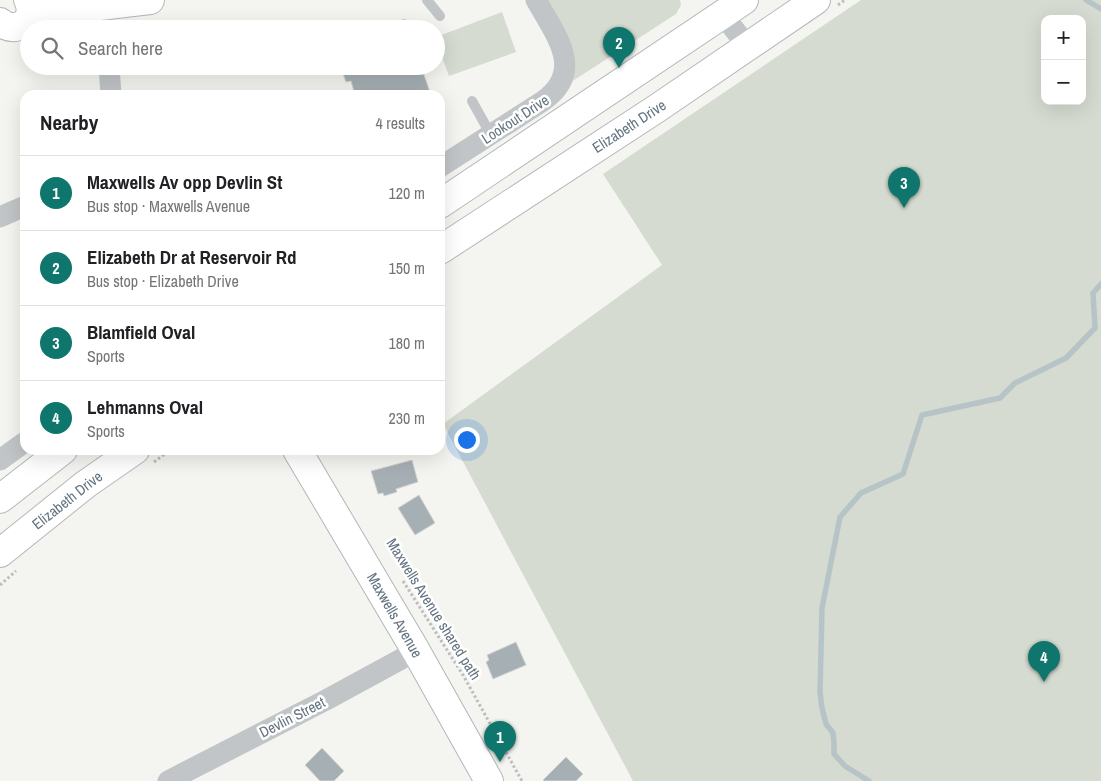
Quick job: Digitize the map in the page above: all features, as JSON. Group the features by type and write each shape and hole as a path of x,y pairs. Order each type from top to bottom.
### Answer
{"main road":[{"path":"28,20 30,17 30,5 101,18 150,0"},
{"name":"Elizabeth Drive","path":"445,247 648,114 816,0"},
{"path":"445,201 726,5"},
{"path":"0,22 9,27 15,28 20,26"},
{"path":"0,499 57,455"},
{"name":"Elizabeth Drive","path":"0,553 86,484 128,455"},
{"name":"Maxwells Avenue","path":"301,455 416,651 489,781"}],"street":[{"name":"Lookout Drive","path":"445,164 552,95 558,88 565,63 564,54 536,0"},
{"path":"726,5 748,47"},
{"path":"109,75 110,90"},
{"path":"0,218 20,208"},
{"path":"0,460 20,446"},
{"name":"Devlin Street","path":"168,781 326,700 416,651"}],"lane":[{"path":"427,0 440,16"},
{"path":"472,102 491,135"}],"path":[{"name":"Maxwells Avenue shared path","path":"401,577 462,674 522,781"}],"shaded area":[{"path":"546,0 680,0 681,5 676,14 571,82"},
{"path":"861,0 1101,0 1101,781 633,781 445,428 445,423 662,265 603,174"},
{"path":"502,12 516,52 449,76 445,65 445,34"}],"building":[{"path":"343,75 424,75 429,90 354,90 351,81 346,82"},
{"path":"412,460 418,482 396,489 397,492 384,496 383,493 378,494 371,471"},
{"path":"419,495 435,523 415,535 398,508"},
{"path":"516,642 526,665 493,679 486,662 489,660 487,655"},
{"path":"322,748 344,771 334,781 320,781 305,765"},
{"path":"566,757 583,774 576,781 544,781 543,780"}],"waterway":[{"path":"1086,0 1101,9"},
{"path":"869,781 845,766 834,754 833,733 826,724 820,692 822,608 840,517 861,493 903,474 922,415 1000,398 1015,383 1066,358 1095,328 1093,293 1101,284"}],"place":[{"name":"Elizabeth Dr at Reservoir Rd","path":"619,68"},
{"name":"Blamfield Oval","path":"904,208"},
{"name":"Lehmanns Oval","path":"1044,682"},
{"name":"Maxwells Av opp Devlin St","path":"500,762"}]}
